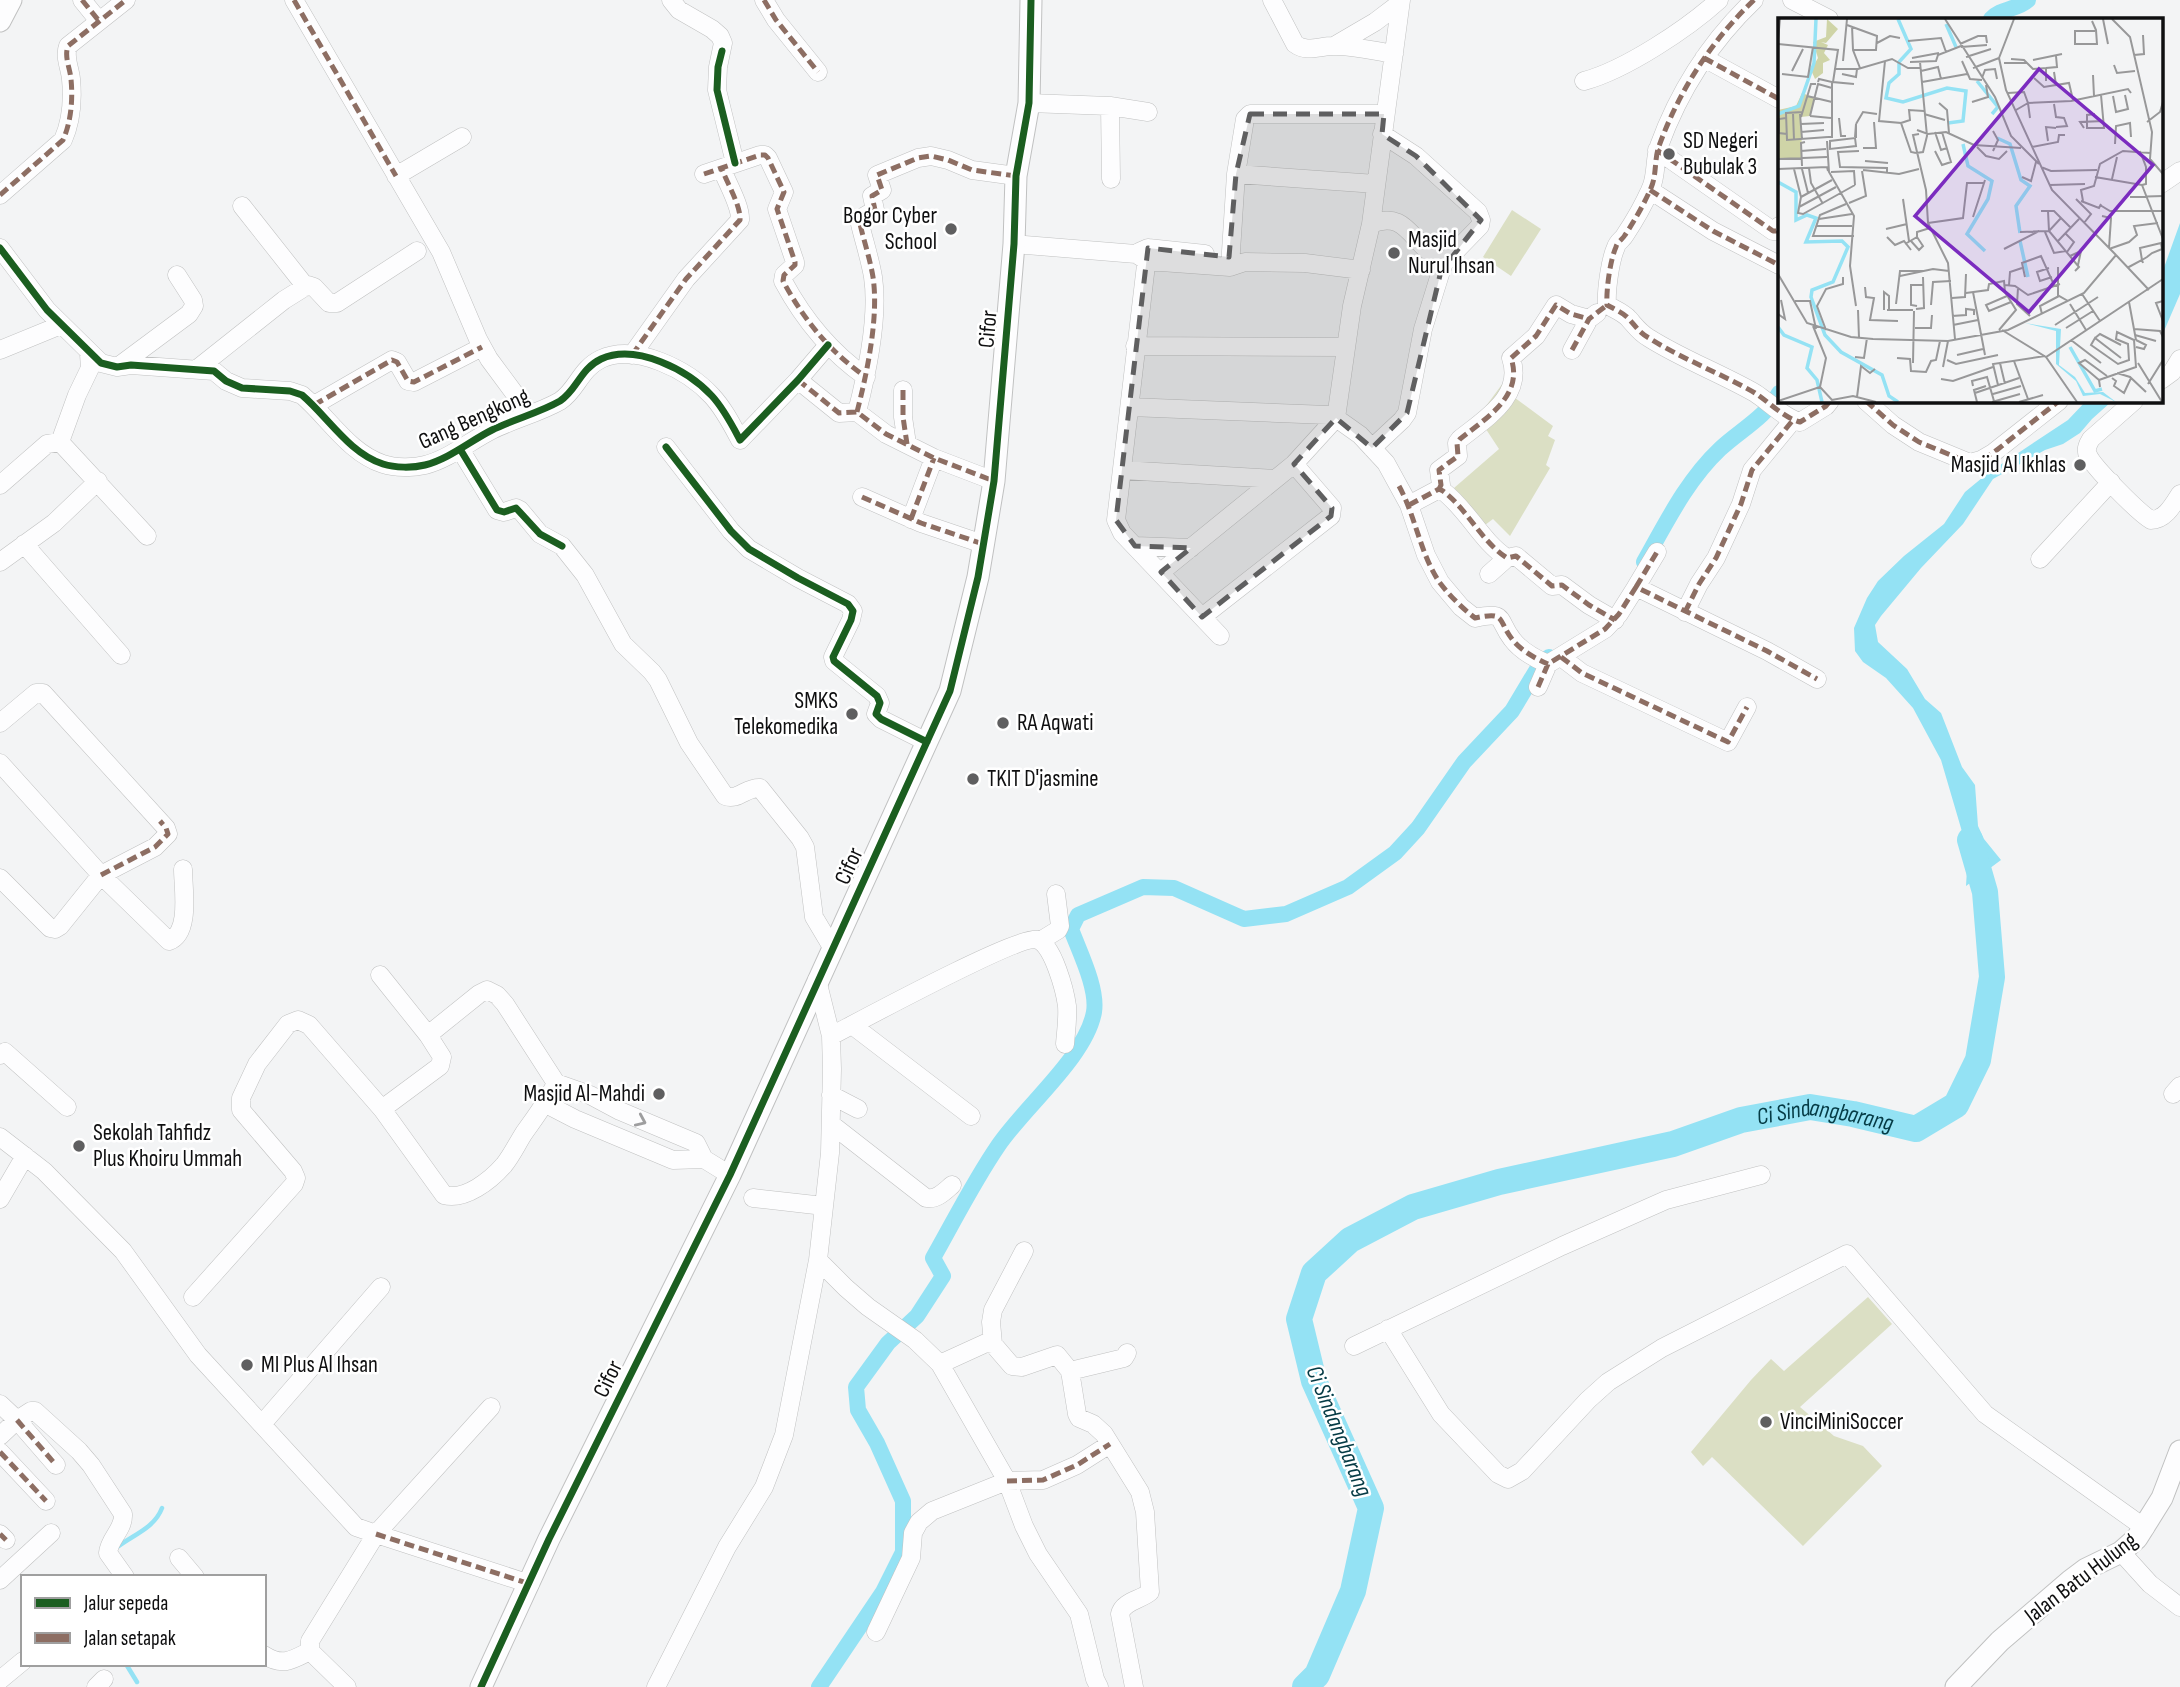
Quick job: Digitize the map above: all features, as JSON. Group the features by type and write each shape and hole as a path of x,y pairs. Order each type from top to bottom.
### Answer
{"street":[{"path":"0,21 11,0"},
{"path":"82,0 99,22"},
{"path":"0,195 62,140 67,129 72,99 66,52 68,46 127,0"},
{"path":"294,0 441,252 482,346 530,414"},
{"path":"632,355 687,279 740,220 739,206 732,196 717,90 723,43 712,29 679,10 671,0"},
{"path":"764,0 776,20 818,72"},
{"name":"Cifor","path":"481,1687 550,1539 730,1175 950,691 978,577 994,481 1014,244 1016,176 1029,103 1031,0"},
{"path":"1272,0 1295,44 1308,49 1334,46 1394,54"},
{"path":"1584,81 1608,73 1668,38 1719,0"},
{"path":"1607,305 1606,287 1616,246 1625,236 1650,190 1655,178 1657,150 1674,107 1704,58 1754,0"},
{"path":"1792,0 1827,18"},
{"path":"1334,46 1375,22 1401,1"},
{"path":"1161,572 1294,464 1336,418 1346,347 1371,224 1401,1"},
{"path":"1704,58 1778,98"},
{"path":"1029,103 1110,106 1148,112"},
{"path":"1110,106 1111,179"},
{"path":"1235,262 1236,174 1245,119 1250,114 1384,114"},
{"path":"1372,448 1407,413 1426,318 1444,263 1480,226 1481,220 1478,212 1416,156 1382,134"},
{"path":"396,176 462,137"},
{"path":"1657,150 1773,231 1778,228"},
{"path":"704,174 765,155 784,192 778,209 795,262 784,275 783,281 813,328 841,360 866,377"},
{"path":"857,412 866,377 875,297 873,276 860,224 863,217 875,210 872,196 882,190 878,174 918,158 931,156 972,170 1016,176"},
{"path":"2162,183 2180,171"},
{"path":"1236,174 1376,184"},
{"path":"1650,190 1713,231 1778,264"},
{"path":"242,206 306,286"},
{"path":"1371,224 1384,219 1404,224 1427,250 1444,263"},
{"path":"1014,244 1235,262 1305,262 1361,270"},
{"name":"Gang Bengkong","path":"0,249 47,310 100,363 117,368 131,365 214,371 226,381 242,388 290,391 302,395 356,448 383,464 427,465 492,430 562,399 586,369 602,359 632,355 659,361 686,374 713,397 732,423 740,440 798,380"},
{"path":"197,369 284,300 306,286 314,287 329,303 337,303 417,251"},
{"path":"1144,254 1116,520 1122,533 1220,636"},
{"path":"117,368 189,314 194,306 193,300 177,275"},
{"path":"1409,505 1439,489 1439,470 1458,456 1457,443 1460,439 1502,405 1516,371 1511,358 1536,336 1556,305 1589,319"},
{"path":"1572,350 1589,319 1607,305"},
{"path":"1607,305 1628,318 1637,330 1650,339 1770,403 1793,421 1800,422 1828,402"},
{"path":"0,350 61,324"},
{"path":"828,345 798,380 839,413 857,412 886,434 933,458 994,481"},
{"path":"314,405 392,360 397,362 408,380 414,382 482,346"},
{"path":"1135,346 1346,347"},
{"path":"60,442 90,368 89,354"},
{"path":"2162,379 2172,372 2180,359"},
{"path":"903,390 907,444"},
{"path":"1867,402 1893,425 1919,442 1970,463 1993,453 2058,402"},
{"path":"2126,403 2091,439 2087,448 2088,455 2110,482 2151,520 2159,519 2177,506"},
{"path":"1130,407 1328,415 1336,418 1360,435 1386,463 1409,505 1429,562 1440,582 1475,618 1493,615 1500,618 1520,647 1582,673 1728,742 1746,706"},
{"path":"1685,611 1716,558 1741,504 1752,470 1793,421"},
{"path":"60,442 147,536"},
{"path":"0,485 47,444 60,442"},
{"path":"666,447 731,531 749,549 848,604 853,611 851,620 833,657 834,661 877,696 880,703 876,713 881,719 927,742"},
{"path":"460,449 497,510 520,510 540,534 562,546 585,575 623,644 658,680 689,743 725,796 731,798 747,790 760,788 800,838 805,847 814,917 833,949"},
{"path":"911,519 933,458"},
{"path":"1202,617 1331,516 1332,508 1294,464"},
{"path":"1122,470 1275,479"},
{"path":"0,562 54,523 98,481"},
{"path":"2040,559 2110,482"},
{"path":"1439,489 1447,494 1494,549 1507,558"},
{"path":"862,497 911,519 983,544"},
{"path":"24,544 121,654"},
{"path":"1135,546 1191,548"},
{"path":"1538,687 1555,661 1605,629 1610,617 1636,587 1657,552"},
{"path":"1489,574 1507,558 1516,556 1552,586 1562,585 1610,617"},
{"path":"1636,587 1768,651 1817,679"},
{"path":"0,723 36,692 43,693 166,828 168,834 155,847 102,875 55,929 50,928 0,878"},
{"path":"0,763 102,875 169,941 178,933 184,917 183,869"},
{"path":"1040,941 1060,926 1056,894"},
{"path":"831,1036 948,976 1014,945 1033,940 1040,941 1051,951 1067,1004 1065,1044"},
{"path":"380,975 428,1035 442,1057 440,1066 382,1108"},
{"path":"656,1687 727,1547 764,1487 784,1435 818,1260 831,1124 831,1036 817,980"},
{"path":"428,1035 479,994 487,990 493,992 505,1004 556,1083 590,1095 620,1111 696,1143 704,1159 730,1175"},
{"path":"193,1297 294,1184 296,1178 293,1171 240,1110 241,1098 257,1064 288,1024 298,1020 309,1025 382,1108 444,1195 453,1198 480,1185 502,1167 546,1104 556,1083"},
{"path":"852,1025 971,1116"},
{"path":"0,1055 5,1052 67,1107"},
{"path":"831,1095 858,1108"},
{"path":"546,1104 673,1160 704,1159"},
{"path":"831,1124 926,1198 940,1195 952,1185"},
{"path":"0,1137 44,1171 123,1251 198,1355 356,1527 530,1584"},
{"path":"0,1199 25,1156"},
{"path":"1354,1346 1562,1246 1666,1200 1761,1175"},
{"path":"753,1198 824,1206"},
{"path":"1024,1251 993,1310 993,1344 1012,1366 1022,1367 1057,1356 1070,1371 1077,1414 1083,1421 1093,1424 1111,1444 1140,1492 1145,1512 1150,1592 1121,1609 1134,1687"},
{"path":"1388,1329 1441,1414 1498,1474 1508,1479 1522,1471 1608,1381 1662,1348 1847,1254 1985,1414 2144,1528"},
{"path":"818,1260 846,1288 915,1340 940,1364 1007,1481 1038,1554 1079,1614 1099,1687"},
{"path":"262,1424 381,1287"},
{"path":"940,1364 986,1343 993,1344"},
{"path":"1070,1371 1124,1359 1127,1353"},
{"path":"0,1404 56,1465"},
{"path":"346,1687 310,1651 310,1641 376,1534 491,1407"},
{"path":"0,1436 32,1410 79,1451 123,1514 121,1527 111,1541 108,1553 124,1575"},
{"path":"876,1632 911,1558 913,1533 919,1522 932,1511 1007,1481 1043,1480 1077,1465 1111,1444"},
{"path":"0,1452 46,1500"},
{"name":"Jalan Batu Hulung","path":"1955,1687 2000,1641 2070,1581 2121,1552 2144,1528 2178,1466"},
{"path":"0,1580 51,1533"},
{"path":"2121,1552 2150,1584 2180,1608"},
{"path":"179,1558 193,1575"},
{"path":"266,1656 274,1661 291,1661 310,1651"},
{"path":"4,1687 0,1682 21,1663"}],"highlighted area":[{"path":"1250,114 1384,114 1382,134 1416,156 1481,220 1441,271 1407,413 1372,448 1336,418 1294,464 1332,508 1331,516 1202,617 1161,572 1191,548 1135,546 1116,520 1148,248 1229,257 1236,174"}],"green space":[{"path":"1512,210 1541,229 1511,276 1483,257"},
{"path":"1511,372 1511,395 1553,426 1548,436 1555,440 1546,465 1550,468 1510,536 1493,519 1485,525 1454,488 1499,449 1478,417"},
{"name":"VinciMiniSoccer","path":"1868,1297 1892,1324 1800,1407 1834,1436 1863,1446 1882,1466 1803,1546 1712,1457 1703,1466 1691,1452 1771,1359 1784,1371"}],"water":[{"path":"2180,223 2180,294 2162,336 2162,273"},
{"path":"2085,402 2111,402 2080,433 1993,479 1963,524 1921,568 1875,625 1878,642 1907,669 1925,699 1941,713 1962,767 1975,785 1978,826 1984,839 2001,860 1966,886 1968,852 1941,760 1913,708 1886,678 1863,662 1855,651 1854,628 1878,581 1944,524 1965,492 1988,473 2068,420"}],"waterway":[{"path":"1992,18 2028,0"},
{"path":"1644,562 1697,474 1720,449 1767,409 1778,395"},
{"path":"819,1687 883,1592 903,1552 903,1501 877,1443 858,1410 856,1387 888,1343 917,1316 943,1276 933,1258 998,1146 1067,1064 1089,1029 1094,1012 1093,992 1071,929 1078,915 1143,887 1174,888 1244,919 1286,914 1348,887 1395,853 1418,828 1464,762 1512,711 1536,671 1549,657"},
{"name":"Ci Sindangbarang","path":"1305,1687 1317,1675 1353,1591 1371,1508 1314,1381 1299,1319 1314,1273 1350,1240 1413,1207 1499,1182 1673,1144 1741,1120 1810,1107 1916,1129 1956,1105 1978,1060 1992,977 1985,892 1970,840"},
{"path":"116,1548 154,1521 162,1508"},
{"path":"127,1666 137,1682"}],"marked path":[{"path":"82,0 99,21"},
{"path":"0,195 63,140 71,103 68,46 126,0"},
{"path":"294,0 396,176"},
{"path":"764,0 776,20 818,72"},
{"path":"1754,0 1710,50 1676,106 1659,146 1651,188 1614,253 1607,305 1624,315 1646,336 1755,393 1794,420 1800,422 1829,402"},
{"path":"1704,58 1778,98"},
{"path":"1657,150 1773,231 1778,228"},
{"path":"704,174 760,155 768,158 784,192 777,209 795,262 784,275 783,281 819,334 841,357 866,377"},
{"path":"857,412 868,363 874,309 873,277 860,224 863,217 875,210 872,196 882,190 877,175 918,158 931,156 972,170 1016,176"},
{"path":"632,355 686,279 740,220 736,201 722,169"},
{"path":"1650,190 1713,231 1778,264"},
{"path":"1439,489 1439,470 1458,456 1457,443 1460,439 1500,405 1512,384 1514,372 1511,358 1536,336 1556,305 1571,314 1589,319"},
{"path":"1572,350 1589,319 1607,305"},
{"path":"314,405 392,360 397,362 408,381 414,382 482,347"},
{"path":"798,380 839,413 857,412 886,434 934,458 994,481"},
{"path":"903,390 907,444"},
{"path":"1867,402 1893,425 1919,442 1970,463 1993,453 2058,402"},
{"path":"1685,612 1716,558 1741,504 1752,470 1793,420"},
{"path":"911,519 934,458"},
{"path":"1399,486 1433,572 1444,588 1475,618 1492,616 1500,619 1519,647 1548,664"},
{"path":"1409,505 1439,489 1443,491 1507,558 1516,556 1552,586 1562,585 1615,620"},
{"path":"862,497 921,523 983,544"},
{"path":"1636,587 1657,552"},
{"path":"1538,687 1548,664 1605,629 1619,614 1636,587 1767,651 1817,679"},
{"path":"1561,657 1582,673 1728,742 1747,707"},
{"path":"101,875 155,847 168,834 160,821"},
{"path":"17,1420 56,1465"},
{"path":"1007,1481 1043,1480 1077,1465 1110,1444"},
{"path":"0,1452 46,1501"},
{"path":"0,1534 6,1540"},
{"path":"376,1534 530,1584"}],"cycle path":[{"path":"481,1687 549,1539 730,1175 950,691 978,577 994,481 1014,244 1016,176 1029,103 1031,0"},
{"path":"722,51 717,90 735,163"},
{"path":"0,248 47,310 101,363 117,367 131,365 214,371 226,381 242,388 290,391 302,395 360,452 371,459 393,466 415,467 434,462 492,430 552,405 566,396 594,363 615,355 645,357 689,377 716,401 740,440 828,345"},
{"path":"666,447 731,531 749,549 848,604 853,611 851,620 833,657 834,661 877,696 880,703 876,714 881,719 927,742"},
{"path":"460,449 497,510 504,512 516,508 540,534 562,546"}],"place":[{"name":"SD Negeri Bubulak 3","path":"1669,154"},
{"name":"Bogor Cyber School","path":"951,229"},
{"name":"Masjid Nurul Ihsan","path":"1394,253"},
{"name":"Masjid Al Ikhlas","path":"2080,465"},
{"name":"SMKS Telekomedika","path":"852,714"},
{"name":"RA Aqwati","path":"1003,723"},
{"name":"TKIT D'jasmine","path":"973,779"},
{"name":"Masjid Al-Mahdi","path":"659,1094"},
{"name":"Sekolah Tahfidz Plus Khoiru Ummah","path":"79,1146"},
{"name":"MI Plus Al Ihsan","path":"247,1365"},
{"name":"VinciMiniSoccer","path":"1766,1422"}]}
